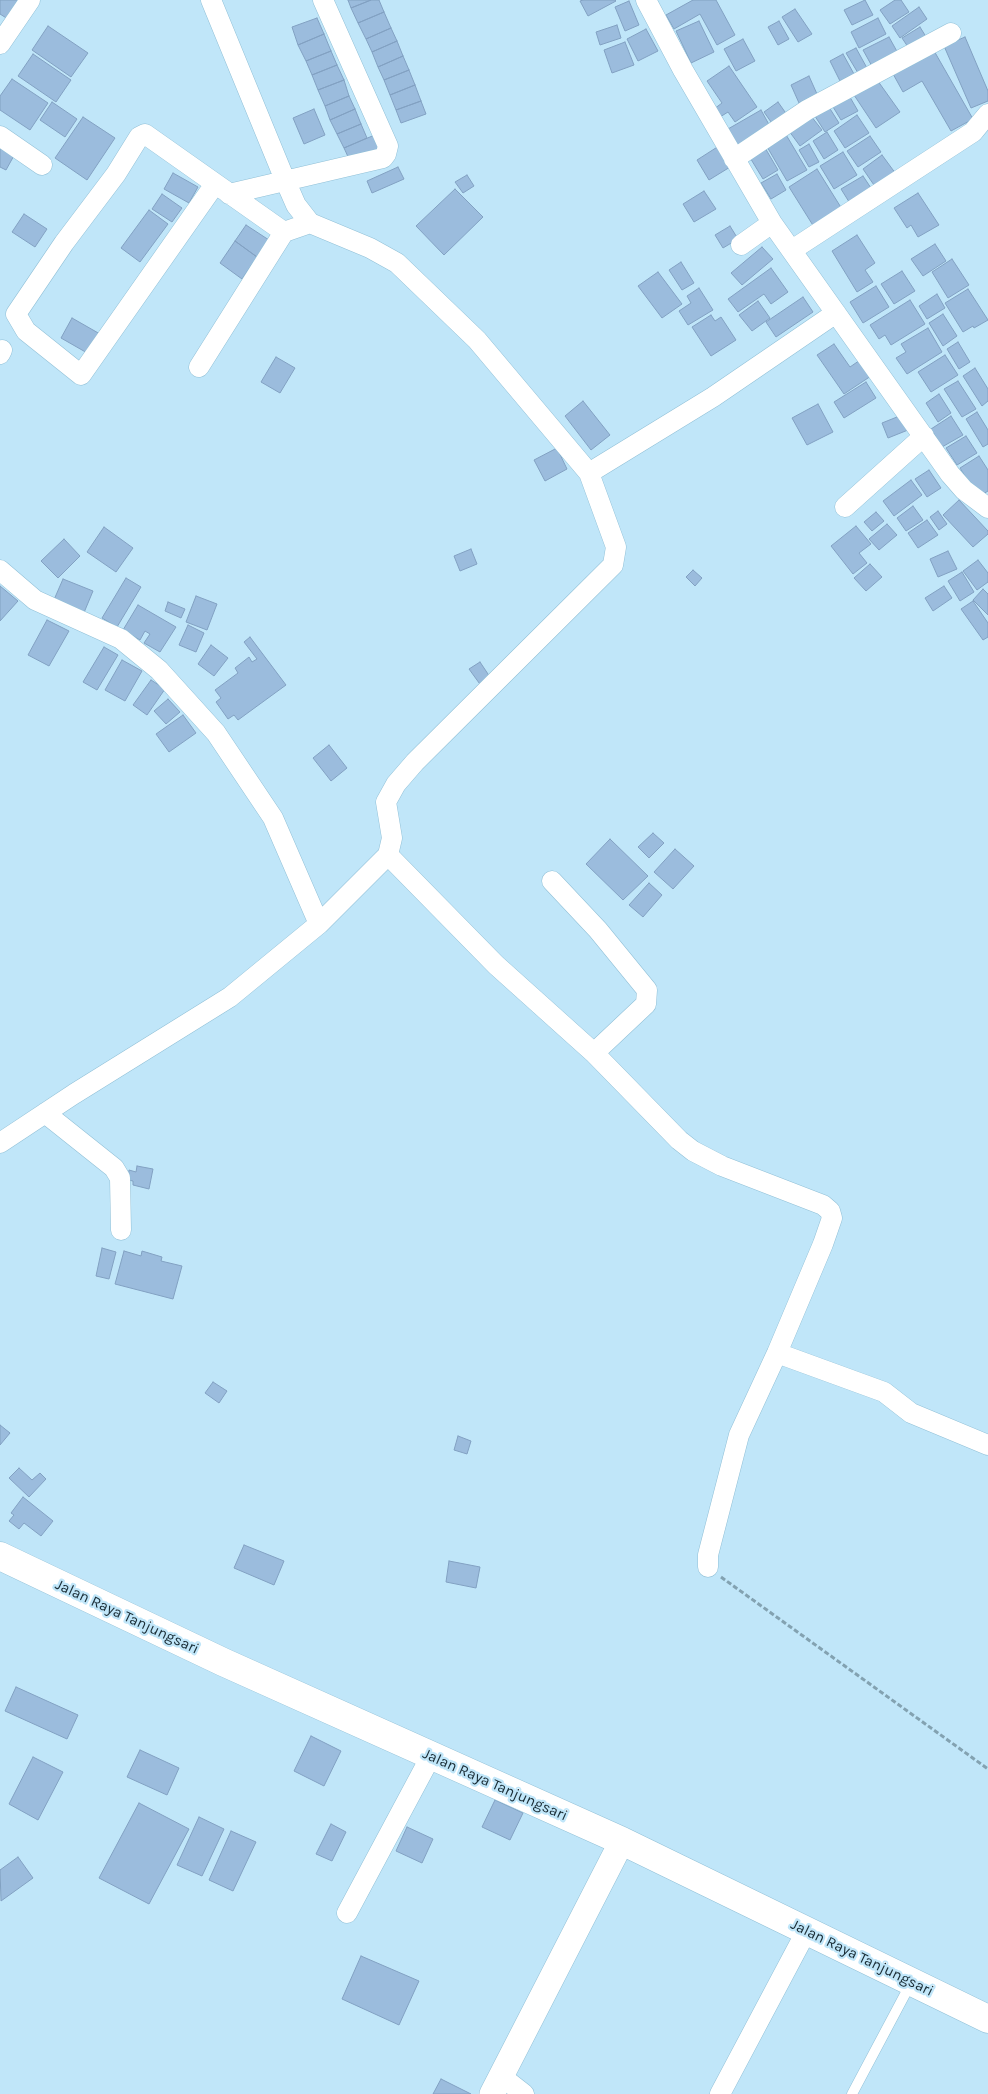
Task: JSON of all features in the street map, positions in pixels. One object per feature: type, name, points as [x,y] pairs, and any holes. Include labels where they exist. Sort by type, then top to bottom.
[{"type":"highway","name":"Jalan Raya Tanjungsari","points":[[0,1556],[223,1662],[622,1841],[988,2019]]},
{"type":"street","points":[[0,44],[30,0]]},
{"type":"street","points":[[0,1143],[230,997],[319,924],[388,855],[392,838],[386,802],[396,784],[415,762],[613,565],[616,547],[589,473],[477,340],[397,262],[370,248],[310,223],[296,205],[211,0]]},
{"type":"street","points":[[284,232],[222,189],[152,138],[145,134],[139,137],[116,174],[64,243],[16,314],[26,331],[81,375],[222,189],[285,180],[383,158],[388,150],[388,146],[322,0]]},
{"type":"street","points":[[646,0],[683,70],[772,223],[964,490],[988,508]]},
{"type":"street","points":[[734,160],[806,110],[951,33]]},
{"type":"street","points":[[792,250],[974,132],[988,114]]},
{"type":"street","points":[[0,136],[42,165]]},
{"type":"street","points":[[199,367],[284,232],[310,223]]},
{"type":"street","points":[[741,245],[772,223]]},
{"type":"street","points":[[589,473],[713,397],[836,313]]},
{"type":"street","points":[[845,507],[924,436]]},
{"type":"street","points":[[0,570],[35,600],[121,639],[160,670],[216,733],[273,818],[319,924]]},
{"type":"street","points":[[388,855],[496,965],[594,1053],[679,1140],[693,1151],[722,1166],[823,1205],[830,1211],[832,1218],[829,1228],[777,1353],[739,1435],[708,1555],[708,1567]]},
{"type":"street","points":[[552,882],[598,930],[648,990],[646,1004],[594,1053]]},
{"type":"street","points":[[45,1114],[114,1168],[120,1178],[121,1230]]},
{"type":"street","points":[[777,1353],[884,1392],[911,1413],[988,1446]]},
{"type":"street","points":[[347,1913],[431,1756]]},
{"type":"street","points":[[524,2094],[496,2085],[622,1841]]},
{"type":"street","points":[[720,2094],[807,1930]]},
{"type":"lane","points":[[852,2094],[912,1982]]},
{"type":"path","points":[[708,1567],[988,1770]]},
{"type":"building","points":[[0,0],[25,0],[11,21],[0,14]]},
{"type":"building","points":[[348,0],[371,0],[351,8]]},
{"type":"building","points":[[371,0],[379,0],[384,12],[358,23],[351,8]]},
{"type":"building","points":[[693,0],[716,0],[735,35],[717,45],[700,14],[674,29],[666,15]]},
{"type":"building","points":[[865,0],[873,15],[852,25],[844,10]]},
{"type":"building","points":[[895,0],[901,0],[909,12],[890,24],[880,10]]},
{"type":"building","points":[[580,1],[616,1],[588,16]]},
{"type":"building","points":[[629,1],[639,25],[625,31],[615,7]]},
{"type":"building","points":[[919,7],[927,19],[900,38],[892,26]]},
{"type":"building","points":[[795,9],[812,34],[798,42],[782,17]]},
{"type":"building","points":[[384,12],[391,28],[366,39],[358,23]]},
{"type":"building","points":[[317,18],[324,34],[298,45],[292,27]]},
{"type":"building","points":[[878,18],[886,34],[859,48],[851,32]]},
{"type":"building","points":[[699,21],[714,52],[691,63],[676,31]]},
{"type":"building","points":[[779,21],[789,39],[778,45],[768,27]]},
{"type":"building","points":[[617,25],[621,38],[600,45],[596,32]]},
{"type":"building","points":[[48,26],[88,53],[71,77],[32,50]]},
{"type":"building","points":[[920,27],[928,40],[910,50],[902,38]]},
{"type":"building","points":[[391,28],[397,41],[372,52],[366,39]]},
{"type":"building","points":[[646,29],[658,51],[638,61],[627,39]]},
{"type":"building","points":[[324,34],[331,51],[306,61],[298,45]]},
{"type":"building","points":[[889,37],[899,55],[873,68],[863,50]]},
{"type":"building","points":[[965,37],[988,91],[988,101],[971,108],[944,46]]},
{"type":"building","points":[[743,39],[755,61],[736,71],[724,49]]},
{"type":"building","points":[[397,41],[403,56],[378,67],[372,52]]},
{"type":"building","points":[[625,42],[634,65],[612,73],[604,50]]},
{"type":"building","points":[[856,48],[867,68],[858,73],[846,53]]},
{"type":"building","points":[[933,49],[973,119],[951,131],[922,81],[903,92],[892,72]]},
{"type":"building","points":[[331,51],[337,65],[312,75],[306,61]]},
{"type":"building","points":[[33,54],[71,80],[56,102],[18,76]]},
{"type":"building","points":[[843,54],[854,74],[840,81],[830,61]]},
{"type":"building","points":[[403,56],[409,70],[384,80],[378,67]]},
{"type":"building","points":[[337,65],[344,80],[318,90],[312,75]]},
{"type":"building","points":[[729,66],[757,107],[735,122],[728,112],[720,117],[714,109],[722,103],[707,81]]},
{"type":"building","points":[[409,70],[415,85],[390,95],[384,80]]},
{"type":"building","points":[[809,76],[817,94],[799,103],[791,85]]},
{"type":"building","points":[[875,77],[900,112],[876,128],[852,92]]},
{"type":"building","points":[[12,79],[48,103],[30,130],[0,110],[0,96]]},
{"type":"building","points":[[344,80],[349,96],[325,106],[318,90]]},
{"type":"building","points":[[415,85],[421,101],[396,110],[390,95]]},
{"type":"building","points":[[847,92],[858,111],[841,120],[830,102]]},
{"type":"building","points":[[349,96],[355,109],[330,120],[325,106]]},
{"type":"building","points":[[421,101],[426,114],[401,123],[396,110]]},
{"type":"building","points":[[52,102],[77,119],[65,137],[40,120]]},
{"type":"building","points":[[778,102],[790,119],[776,129],[764,112]]},
{"type":"building","points":[[827,104],[839,123],[825,132],[813,113]]},
{"type":"building","points":[[314,109],[325,135],[304,144],[293,118]]},
{"type":"building","points":[[355,109],[361,124],[337,134],[330,120]]},
{"type":"building","points":[[761,110],[772,130],[733,153],[721,133]]},
{"type":"building","points":[[857,115],[869,133],[845,148],[834,131]]},
{"type":"building","points":[[811,116],[822,130],[800,146],[789,131]]},
{"type":"building","points":[[83,117],[115,138],[87,180],[55,158]]},
{"type":"building","points":[[361,124],[367,138],[344,148],[337,134]]},
{"type":"building","points":[[827,132],[838,150],[824,159],[813,141]]},
{"type":"building","points":[[785,133],[807,170],[787,181],[766,145]]},
{"type":"building","points":[[377,134],[382,148],[350,161],[344,148]]},
{"type":"building","points":[[870,136],[881,152],[858,167],[847,151]]},
{"type":"building","points":[[0,143],[16,152],[6,170],[0,167]]},
{"type":"building","points":[[722,144],[735,164],[709,180],[697,160]]},
{"type":"building","points":[[809,144],[819,162],[809,167],[799,150]]},
{"type":"building","points":[[764,146],[778,170],[763,179],[749,156]]},
{"type":"building","points":[[843,152],[857,175],[834,189],[820,166]]},
{"type":"building","points":[[882,155],[896,174],[876,188],[863,169]]},
{"type":"building","points":[[398,167],[404,179],[372,193],[367,181]]},
{"type":"building","points":[[817,169],[842,209],[814,227],[789,187]]},
{"type":"building","points":[[173,173],[198,187],[189,203],[164,189]]},
{"type":"building","points":[[777,174],[786,190],[771,199],[761,183]]},
{"type":"building","points":[[467,175],[474,186],[463,193],[455,182]]},
{"type":"building","points":[[863,176],[873,191],[851,205],[841,189]]},
{"type":"building","points":[[455,189],[483,217],[444,255],[416,226]]},
{"type":"building","points":[[704,191],[716,209],[694,222],[683,204]]},
{"type":"building","points":[[918,193],[939,225],[918,237],[911,225],[907,228],[894,208]]},
{"type":"building","points":[[162,194],[182,208],[172,222],[152,209]]},
{"type":"building","points":[[149,210],[168,224],[140,262],[121,248]]},
{"type":"building","points":[[24,214],[47,229],[35,247],[12,232]]},
{"type":"building","points":[[246,225],[269,240],[257,257],[235,241]]},
{"type":"building","points":[[730,226],[738,239],[723,248],[715,235]]},
{"type":"building","points":[[857,235],[875,263],[865,270],[873,282],[857,292],[832,251]]},
{"type":"building","points":[[235,241],[257,257],[242,279],[220,263]]},
{"type":"building","points":[[935,244],[946,261],[923,276],[911,259]]},
{"type":"building","points":[[762,247],[773,259],[742,285],[731,273]]},
{"type":"building","points":[[952,259],[969,285],[948,298],[932,272]]},
{"type":"building","points":[[681,262],[694,283],[682,290],[669,270]]},
{"type":"building","points":[[771,268],[788,292],[771,304],[764,294],[738,312],[728,299]]},
{"type":"building","points":[[902,271],[915,291],[894,304],[881,284]]},
{"type":"building","points":[[658,272],[682,304],[662,318],[638,286]]},
{"type":"building","points":[[876,286],[889,307],[863,323],[850,302]]},
{"type":"building","points":[[699,288],[713,310],[688,325],[679,311],[691,303],[687,296]]},
{"type":"building","points":[[968,289],[988,320],[963,332],[945,303]]},
{"type":"building","points":[[937,294],[945,308],[927,319],[919,306]]},
{"type":"building","points":[[803,297],[813,312],[776,337],[766,322]]},
{"type":"building","points":[[910,300],[925,324],[891,345],[885,335],[879,339],[870,325]]},
{"type":"building","points":[[758,301],[770,318],[752,331],[739,315]]},
{"type":"building","points":[[943,314],[957,336],[943,346],[929,323]]},
{"type":"building","points":[[711,315],[715,321],[721,317],[736,340],[711,356],[692,327]]},
{"type":"building","points":[[72,318],[100,334],[89,354],[61,338]]},
{"type":"building","points":[[928,328],[942,352],[907,374],[896,358],[906,352],[901,344]]},
{"type":"building","points":[[958,342],[970,362],[959,369],[947,349]]},
{"type":"building","points":[[834,344],[850,367],[863,358],[874,374],[844,394],[817,355]]},
{"type":"building","points":[[945,355],[958,375],[931,392],[918,372]]},
{"type":"building","points":[[276,357],[295,368],[280,393],[261,382]]},
{"type":"building","points":[[975,368],[988,389],[988,401],[982,406],[963,376]]},
{"type":"building","points":[[958,381],[976,409],[962,417],[944,389]]},
{"type":"building","points":[[866,382],[876,398],[844,418],[834,402]]},
{"type":"building","points":[[939,394],[951,413],[938,422],[926,403]]},
{"type":"building","points":[[583,401],[610,435],[591,450],[565,416]]},
{"type":"building","points":[[818,404],[833,432],[807,445],[792,418]]},
{"type":"building","points":[[977,412],[988,430],[988,444],[983,447],[966,419]]},
{"type":"building","points":[[902,415],[908,430],[888,438],[882,423]]},
{"type":"building","points":[[951,416],[963,435],[942,447],[931,429]]},
{"type":"building","points":[[966,436],[977,453],[957,465],[946,448]]},
{"type":"building","points":[[557,448],[567,469],[545,481],[534,460]]},
{"type":"building","points":[[979,456],[988,470],[988,491],[978,497],[960,468]]},
{"type":"building","points":[[929,470],[941,488],[927,497],[915,479]]},
{"type":"building","points":[[911,480],[922,495],[894,516],[883,501]]},
{"type":"building","points":[[959,500],[988,531],[988,534],[973,547],[943,515]]},
{"type":"building","points":[[913,506],[923,520],[906,531],[897,518]]},
{"type":"building","points":[[938,511],[947,524],[939,530],[930,517]]},
{"type":"building","points":[[876,512],[884,521],[872,531],[864,522]]},
{"type":"building","points":[[927,520],[938,535],[918,548],[908,533]]},
{"type":"building","points":[[887,524],[897,535],[879,550],[869,539]]},
{"type":"building","points":[[856,526],[871,544],[859,553],[867,563],[853,574],[831,546]]},
{"type":"building","points":[[104,527],[133,548],[116,572],[87,552]]},
{"type":"building","points":[[64,539],[80,556],[58,578],[41,561]]},
{"type":"building","points":[[471,549],[477,564],[460,571],[454,556]]},
{"type":"building","points":[[948,551],[957,569],[938,577],[930,559]]},
{"type":"building","points":[[978,560],[988,573],[988,582],[977,590],[963,571]]},
{"type":"building","points":[[870,564],[882,577],[866,591],[854,578]]},
{"type":"building","points":[[693,570],[702,578],[695,586],[686,577]]},
{"type":"building","points":[[962,572],[974,592],[960,601],[948,581]]},
{"type":"building","points":[[126,578],[141,587],[117,627],[102,618]]},
{"type":"building","points":[[63,579],[93,591],[83,615],[53,602]]},
{"type":"building","points":[[0,586],[18,601],[0,621]]},
{"type":"building","points":[[944,586],[952,598],[933,611],[925,598]]},
{"type":"building","points":[[983,589],[988,594],[988,615],[973,600]]},
{"type":"building","points":[[196,596],[217,604],[207,630],[186,622]]},
{"type":"building","points":[[973,601],[988,623],[988,637],[983,640],[961,609]]},
{"type":"building","points":[[168,602],[185,609],[181,618],[165,611]]},
{"type":"building","points":[[138,605],[176,627],[160,652],[144,643],[150,634],[145,631],[140,640],[123,630]]},
{"type":"building","points":[[47,620],[69,631],[49,666],[28,655]]},
{"type":"building","points":[[188,625],[204,633],[196,652],[179,645]]},
{"type":"building","points":[[250,637],[286,685],[238,720],[234,715],[228,719],[216,702],[221,698],[215,690],[238,673],[235,668],[249,657],[252,662],[257,659],[244,642]]},
{"type":"building","points":[[211,645],[228,658],[214,676],[198,664]]},
{"type":"building","points":[[104,647],[118,655],[97,690],[83,682]]},
{"type":"building","points":[[122,660],[142,671],[125,701],[105,690]]},
{"type":"building","points":[[480,662],[492,680],[482,687],[469,669]]},
{"type":"building","points":[[151,680],[165,689],[147,715],[133,705]]},
{"type":"building","points":[[168,699],[180,712],[166,724],[154,711]]},
{"type":"building","points":[[183,715],[196,733],[169,752],[156,734]]},
{"type":"building","points":[[329,745],[347,768],[331,781],[313,758]]},
{"type":"building","points":[[653,833],[664,843],[649,858],[638,847]]},
{"type":"building","points":[[610,839],[648,876],[623,900],[586,864]]},
{"type":"building","points":[[675,849],[694,866],[673,889],[654,872]]},
{"type":"building","points":[[649,883],[662,895],[643,917],[629,905]]},
{"type":"building","points":[[137,1166],[153,1169],[149,1189],[133,1185],[133,1181],[128,1180],[129,1170],[136,1172]]},
{"type":"building","points":[[102,1248],[116,1252],[109,1279],[96,1276]]},
{"type":"building","points":[[124,1251],[141,1256],[142,1251],[162,1257],[161,1261],[182,1266],[173,1299],[115,1284]]},
{"type":"building","points":[[213,1382],[227,1391],[219,1403],[205,1393]]},
{"type":"building","points":[[0,1425],[10,1433],[0,1445]]},
{"type":"building","points":[[458,1436],[471,1441],[467,1454],[454,1450]]},
{"type":"building","points":[[19,1468],[32,1480],[40,1473],[46,1479],[29,1497],[9,1478]]},
{"type":"building","points":[[23,1497],[53,1521],[41,1536],[24,1523],[19,1529],[9,1521],[14,1515],[11,1513]]},
{"type":"building","points":[[244,1545],[284,1561],[274,1585],[234,1568]]},
{"type":"building","points":[[449,1561],[480,1567],[476,1588],[446,1582]]},
{"type":"building","points":[[16,1687],[78,1715],[67,1739],[5,1711]]},
{"type":"building","points":[[311,1736],[341,1751],[324,1786],[294,1771]]},
{"type":"building","points":[[140,1750],[179,1768],[167,1795],[127,1777]]},
{"type":"building","points":[[33,1757],[63,1772],[38,1820],[9,1804]]},
{"type":"building","points":[[495,1800],[523,1813],[510,1840],[482,1827]]},
{"type":"building","points":[[139,1803],[189,1829],[149,1904],[99,1878]]},
{"type":"building","points":[[199,1817],[224,1829],[202,1876],[177,1865]]},
{"type":"building","points":[[331,1824],[346,1832],[332,1861],[316,1854]]},
{"type":"building","points":[[407,1827],[433,1839],[422,1863],[396,1851]]},
{"type":"building","points":[[231,1831],[256,1842],[233,1891],[209,1880]]},
{"type":"building","points":[[18,1857],[33,1878],[1,1901],[0,1870]]},
{"type":"building","points":[[361,1956],[419,1981],[399,2025],[342,1999]]},
{"type":"building","points":[[441,2079],[471,2094],[433,2094]]}]
